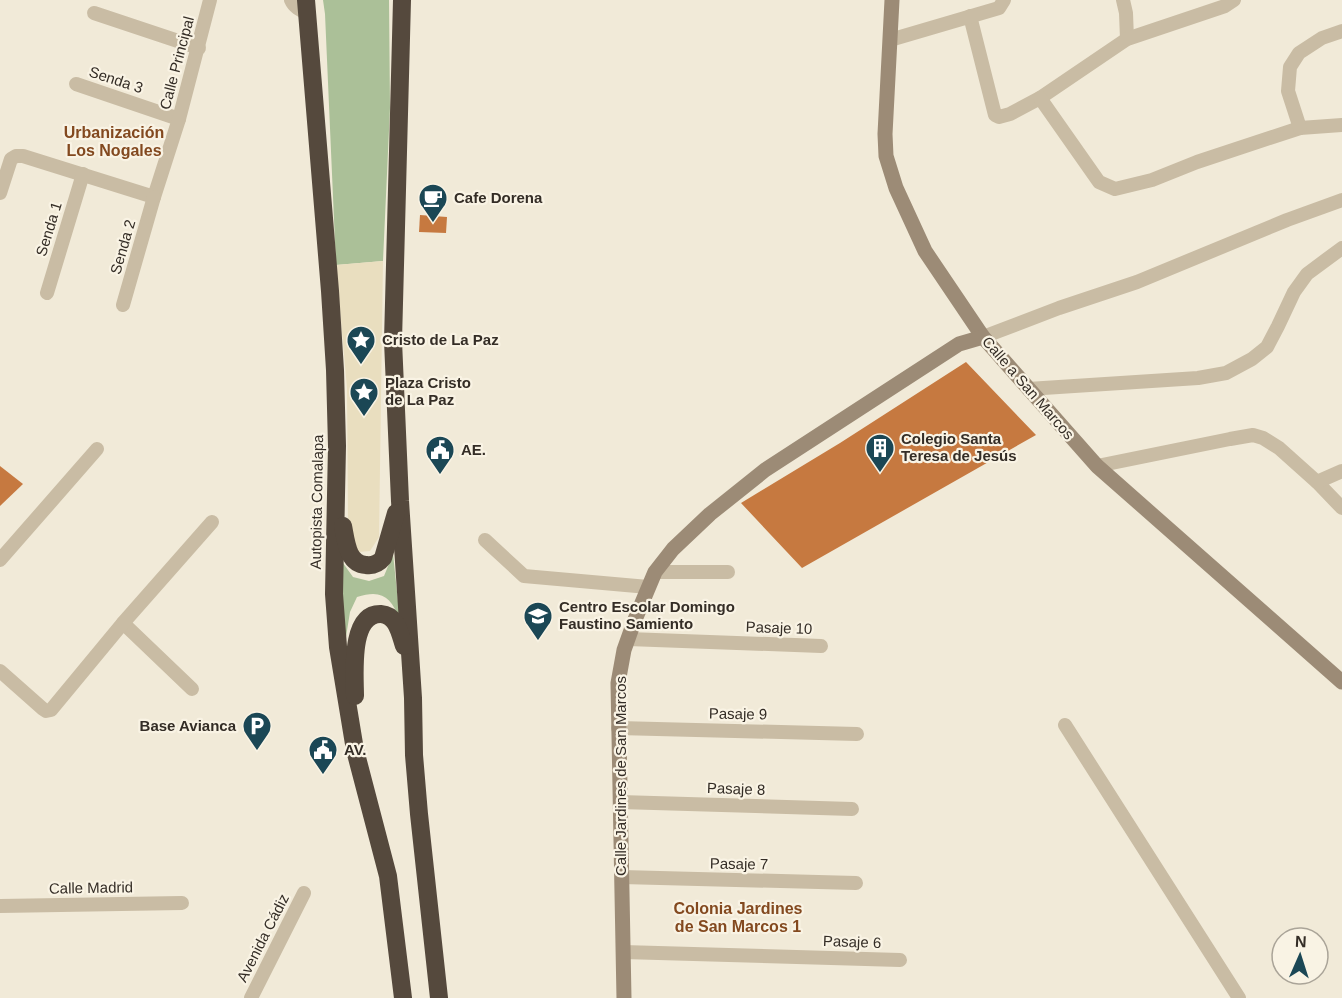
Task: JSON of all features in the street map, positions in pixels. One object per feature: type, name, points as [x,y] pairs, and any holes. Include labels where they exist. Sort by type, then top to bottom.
[{"type":"highway","points":[[402,0],[393,341],[414,755],[439,998]]},
{"type":"highway","name":"Autopista Comalapa","points":[[306,7],[335,370],[334,594],[338,647],[355,750],[388,876],[403,998]]},
{"type":"highway","points":[[336,489],[347,547],[351,557],[361,565],[372,565],[383,558],[400,501]]},
{"type":"highway","points":[[355,750],[355,650],[357,639],[367,618],[382,614],[388,616],[397,625],[409,668],[412,698]]},
{"type":"main road","name":"Calle a San Marcos","points":[[892,0],[885,134],[886,156],[896,188],[925,251],[983,337],[1097,466],[1342,682]]},
{"type":"main road","name":"Calle Jardines de San Marcos","points":[[624,998],[618,683],[624,650],[655,572],[673,549],[710,514],[765,470],[959,344],[983,337]]},
{"type":"street","name":"Calle Principal","points":[[154,197],[199,48],[210,0]]},
{"type":"street","points":[[291,0],[300,10],[306,7]]},
{"type":"street","points":[[890,40],[999,8],[1004,0]]},
{"type":"street","points":[[1123,0],[1126,13],[1126,39]]},
{"type":"street","points":[[970,16],[995,115],[999,117],[1010,114],[1040,98],[1126,39],[1225,6],[1234,0]]},
{"type":"street","points":[[94,13],[199,48]]},
{"type":"street","points":[[1300,128],[1288,91],[1290,67],[1299,53],[1322,38],[1342,31]]},
{"type":"street","name":"Senda 3","points":[[76,84],[179,118]]},
{"type":"street","points":[[1040,98],[1099,182],[1115,189],[1152,180],[1197,162],[1300,128],[1342,125]]},
{"type":"street","points":[[0,193],[11,159],[22,156],[154,197]]},
{"type":"street","name":"Senda 1","points":[[47,293],[83,174]]},
{"type":"street","name":"Senda 2","points":[[123,305],[154,197]]},
{"type":"street","points":[[983,337],[1137,282],[1287,220],[1342,200]]},
{"type":"street","points":[[1029,390],[1198,378],[1226,373],[1252,359],[1267,347],[1293,292],[1307,274],[1342,248]]},
{"type":"street","points":[[1097,466],[1253,435],[1279,448],[1342,508]]},
{"type":"street","points":[[0,560],[97,449]]},
{"type":"street","points":[[1317,482],[1342,471]]},
{"type":"street","points":[[0,672],[43,709],[48,711],[54,707],[123,623],[212,522]]},
{"type":"street","points":[[485,540],[524,576],[648,587]]},
{"type":"street","points":[[655,572],[728,572]]},
{"type":"street","points":[[123,623],[192,689]]},
{"type":"street","name":"Pasaje 10","points":[[628,639],[821,646]]},
{"type":"street","points":[[1065,725],[1239,998]]},
{"type":"street","name":"Pasaje 9","points":[[618,728],[857,734]]},
{"type":"street","name":"Pasaje 8","points":[[620,802],[852,809]]},
{"type":"street","name":"Pasaje 7","points":[[622,877],[856,883]]},
{"type":"street","name":"Avenida Cádiz","points":[[251,998],[304,893]]},
{"type":"street","name":"Calle Madrid","points":[[0,906],[182,903]]},
{"type":"street","name":"Pasaje 6","points":[[623,952],[900,960]]},
{"type":"green space","points":[[323,0],[389,0],[390,108],[383,261],[336,265]]},
{"type":"green space","points":[[393,554],[400,620],[385,597],[373,594],[357,597],[350,612],[345,643],[338,556],[353,577],[369,581],[384,576]]},
{"type":"shaded area","name":"Plaza Cristo de La Paz","points":[[383,261],[379,537],[370,551],[359,552],[352,547],[348,519],[347,388],[336,265]]},
{"type":"building","name":"Cafe Dorena","points":[[420,215],[447,217],[446,233],[419,232]]},
{"type":"building","name":"Colegio Santa Teresa de Jesús","points":[[966,362],[1036,435],[802,568],[741,503],[840,443]]},
{"type":"building","points":[[0,466],[23,484],[0,506]]},
{"type":"place","name":"Cafe Dorena","points":[[433,224]]},
{"type":"place","name":"Cristo de La Paz","points":[[361,366]]},
{"type":"place","name":"Plaza Cristo de La Paz","points":[[364,418]]},
{"type":"place","name":"Colegio Santa Teresa de Jesús","points":[[880,474]]},
{"type":"place","name":"AE.","points":[[440,476]]},
{"type":"place","name":"Centro Escolar Domingo Faustino Samiento","points":[[538,642]]},
{"type":"place","name":"Base Avianca","points":[[257,752]]},
{"type":"place","name":"AV.","points":[[323,776]]},
{"type":"district","name":"Urbanización Los Nogales","points":[[114,141]]},
{"type":"district","name":"Colonia Jardines de San Marcos 1","points":[[738,917]]}]
